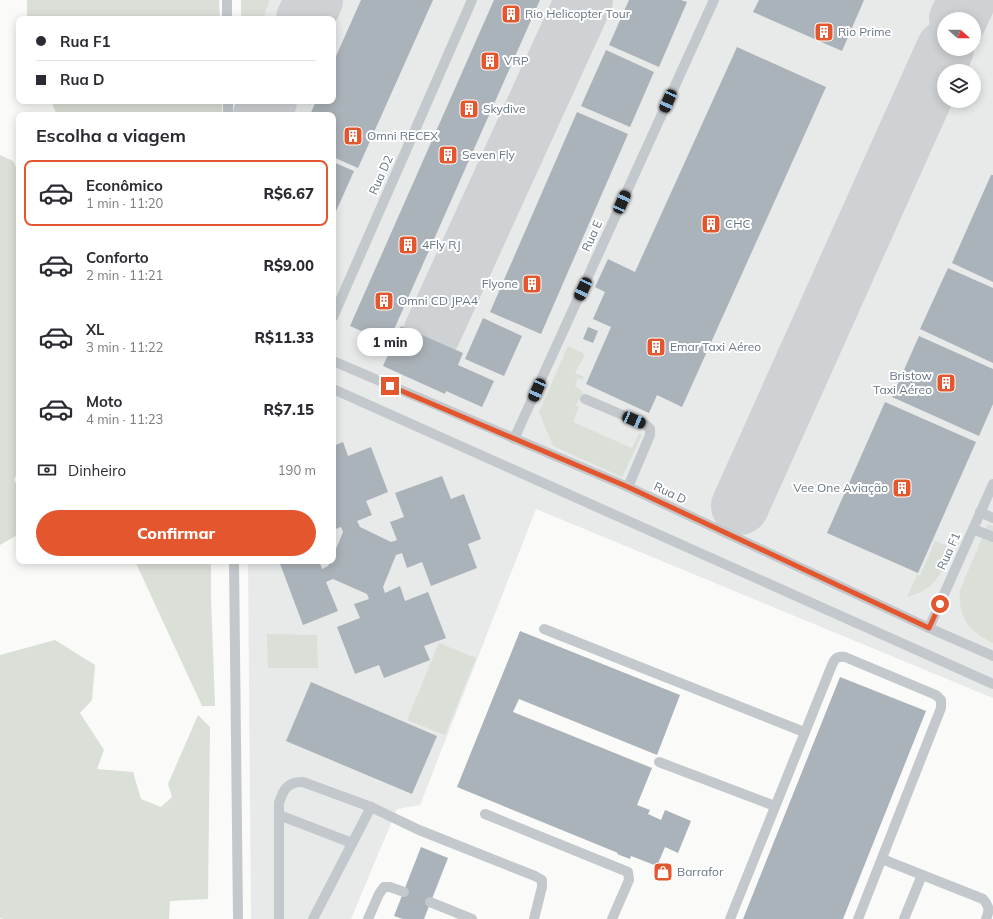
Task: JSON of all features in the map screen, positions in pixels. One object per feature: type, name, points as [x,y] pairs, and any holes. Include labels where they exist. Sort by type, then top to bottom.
[{"type":"lane","points":[[227,0],[227,16]]},
{"type":"lane","name":"Rua D2","points":[[336,310],[472,0]]},
{"type":"lane","name":"Rua E","points":[[514,439],[714,0]]},
{"type":"lane","name":"Rua D","points":[[336,362],[628,487],[929,628],[993,656]]},
{"type":"lane","points":[[336,390],[993,684]]},
{"type":"lane","points":[[585,399],[646,425],[650,429],[650,435],[628,487]]},
{"type":"lane","name":"Rua F1","points":[[929,628],[993,484]]},
{"type":"lane","points":[[980,512],[993,518]]},
{"type":"lane","points":[[973,529],[993,536]]},
{"type":"lane","points":[[234,564],[238,919]]},
{"type":"lane","points":[[544,629],[804,732]]},
{"type":"lane","points":[[730,919],[804,732],[835,659],[839,656],[845,657],[936,695],[941,700],[941,708],[858,919]]},
{"type":"lane","points":[[659,762],[774,806]]},
{"type":"lane","points":[[279,919],[279,803],[282,792],[290,784],[303,782],[371,807],[419,830],[542,880],[542,887],[534,919]]},
{"type":"lane","points":[[313,919],[371,807]]},
{"type":"lane","points":[[485,814],[628,872],[629,880],[612,919]]},
{"type":"lane","points":[[279,815],[352,843]]},
{"type":"lane","points":[[882,858],[983,899],[988,906],[989,912],[986,919]]},
{"type":"lane","points":[[904,919],[922,875]]},
{"type":"lane","points":[[368,919],[379,894],[384,887],[390,887],[404,892]]},
{"type":"lane","points":[[430,902],[470,918]]},
{"type":"shaded area","points":[[27,0],[219,0],[220,16],[27,16]]},
{"type":"shaded area","points":[[241,0],[993,0],[993,698],[536,509],[420,805],[397,809],[351,919],[251,919],[248,564],[336,564],[336,112],[237,112],[237,104],[336,104],[336,16],[241,16]]},
{"type":"shaded area","points":[[241,0],[270,0],[264,16],[241,16]]},
{"type":"shaded area","points":[[53,104],[222,104],[222,112],[56,112]]},
{"type":"shaded area","points":[[237,104],[252,104],[250,112],[237,112]]},
{"type":"shaded area","points":[[0,155],[13,161],[16,167],[16,475],[14,480],[16,483],[16,536],[0,545]]},
{"type":"shaded area","points":[[568,346],[585,354],[575,373],[584,377],[582,380],[578,378],[575,386],[583,392],[576,405],[579,407],[573,422],[632,448],[639,433],[642,435],[622,477],[553,446],[539,412]]},
{"type":"shaded area","points":[[988,524],[993,526],[993,643],[971,629],[963,616],[960,600],[960,590]]},
{"type":"shaded area","points":[[935,541],[953,548],[945,566],[931,585],[925,590],[907,597],[917,575],[920,576]]},
{"type":"shaded area","points":[[136,564],[211,564],[215,706],[202,706]]},
{"type":"shaded area","points":[[267,634],[317,635],[318,668],[268,668]]},
{"type":"shaded area","points":[[55,640],[95,665],[92,700],[80,713],[104,750],[97,769],[133,772],[141,799],[161,807],[172,797],[168,784],[198,715],[210,727],[208,899],[170,901],[169,919],[0,918],[0,655]]},
{"type":"shaded area","points":[[439,643],[476,658],[445,735],[407,720]]},
{"type":"building","points":[[361,0],[433,0],[358,168],[336,158],[336,112],[311,112],[315,104],[336,104],[336,56]]},
{"type":"building","points":[[494,0],[540,0],[388,343],[350,326]]},
{"type":"building","points":[[629,0],[681,0],[687,2],[659,67],[609,45]]},
{"type":"building","name":"Rio Prime","points":[[759,0],[864,0],[842,51],[753,12]]},
{"type":"building","points":[[737,47],[826,87],[682,407],[657,395],[649,413],[586,384],[611,327],[593,319],[605,292],[595,287],[608,259],[635,272]]},
{"type":"building","points":[[606,50],[654,72],[630,127],[581,106]]},
{"type":"building","points":[[577,112],[628,134],[541,334],[490,312]]},
{"type":"building","points":[[336,163],[354,171],[336,211]]},
{"type":"building","points":[[991,175],[993,175],[993,282],[952,263]]},
{"type":"building","points":[[948,268],[993,288],[993,363],[920,329]]},
{"type":"building","points":[[483,318],[522,336],[504,376],[465,359]]},
{"type":"building","points":[[401,326],[463,353],[458,365],[494,381],[482,407],[446,391],[445,394],[383,366]]},
{"type":"building","points":[[588,327],[598,331],[593,343],[583,339]]},
{"type":"building","name":"Bristow Taxi Aéreo","points":[[919,336],[993,369],[993,404],[979,436],[892,397]]},
{"type":"building","name":"Vee One Aviação","points":[[885,402],[976,442],[918,573],[827,533]]},
{"type":"building","points":[[343,442],[348,456],[371,447],[388,492],[366,501],[372,515],[357,521],[360,527],[391,542],[397,540],[390,522],[404,517],[395,493],[442,476],[451,499],[464,494],[481,539],[468,544],[477,568],[431,586],[422,562],[407,568],[402,553],[396,555],[383,587],[385,593],[400,586],[405,601],[428,592],[446,638],[424,646],[430,660],[384,678],[379,665],[355,674],[337,627],[360,618],[354,604],[369,599],[367,594],[333,579],[326,582],[338,611],[303,625],[280,564],[320,564],[322,569],[329,564],[336,564],[336,549],[343,532],[341,527],[336,529],[336,445]]},
{"type":"building","points":[[520,631],[680,695],[657,755],[519,699],[513,712],[652,768],[637,805],[650,810],[648,814],[661,820],[665,810],[691,821],[678,853],[665,847],[657,866],[631,856],[630,859],[457,787]]},
{"type":"building","points":[[840,677],[926,711],[843,919],[743,919]]},
{"type":"building","points":[[311,682],[437,736],[412,794],[286,741]]},
{"type":"building","points":[[421,847],[448,858],[424,919],[403,919],[394,916]]},
{"type":"taxiway","points":[[306,16],[314,0]]},
{"type":"taxiway","points":[[432,333],[584,0]]},
{"type":"taxiway","points":[[961,12],[967,0]]},
{"type":"taxiway","points":[[740,506],[942,56]]},
{"type":"taxiway","points":[[263,112],[267,104]]},
{"type":"place","name":"Rio Helicopter Tour","points":[[511,14]]},
{"type":"place","name":"Rio Prime","points":[[824,32]]},
{"type":"place","name":"VRP","points":[[490,61]]},
{"type":"place","name":"Skydive","points":[[469,109]]},
{"type":"place","name":"Omni RECEX","points":[[353,136]]},
{"type":"place","name":"Seven Fly","points":[[448,155]]},
{"type":"place","name":"CHC","points":[[711,224]]},
{"type":"place","name":"4Fly RJ","points":[[408,245]]},
{"type":"place","name":"Flyone","points":[[532,284]]},
{"type":"place","name":"Omni CD JPA4","points":[[384,301]]},
{"type":"place","name":"Emar Taxi Aéreo","points":[[656,347]]},
{"type":"place","name":"Bristow Taxi Aéreo","points":[[946,383]]},
{"type":"place","name":"Vee One Aviação","points":[[902,488]]},
{"type":"place","name":"Barrafor","points":[[663,872]]},
{"type":"route","points":[[390,386],[500,434],[628,487],[929,628],[940,604]]}]
